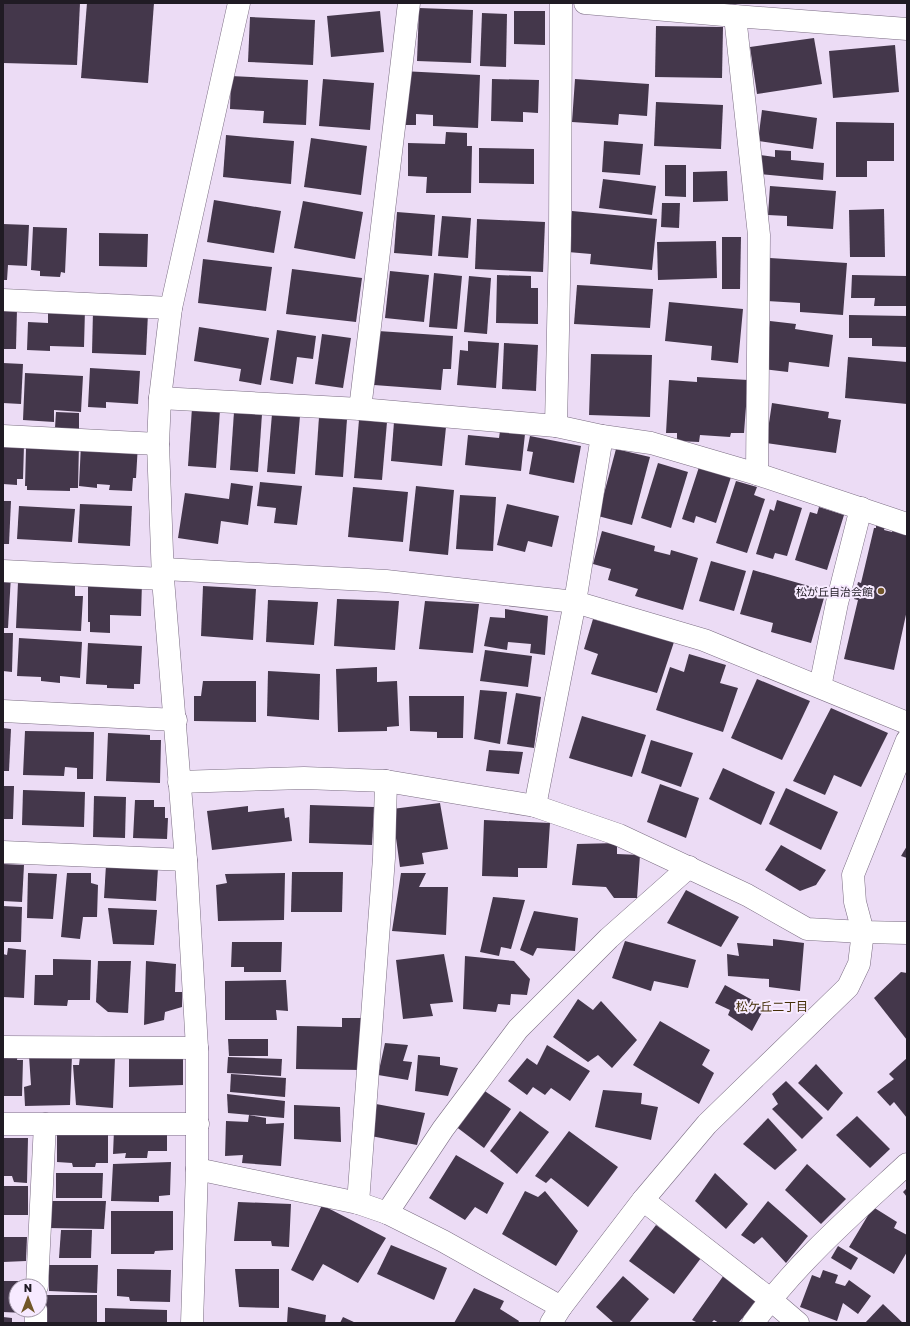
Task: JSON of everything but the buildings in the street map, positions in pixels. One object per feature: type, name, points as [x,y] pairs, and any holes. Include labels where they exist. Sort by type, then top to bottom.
[{"type":"street","points":[[192,1323],[198,1124],[197,1048],[186,860],[164,574],[158,444],[160,398],[171,308],[239,3]]},
{"type":"street","points":[[360,409],[409,3]]},
{"type":"street","points":[[556,426],[560,234],[561,3]]},
{"type":"street","points":[[585,3],[907,29]]},
{"type":"street","points":[[735,16],[759,234],[757,474]]},
{"type":"street","points":[[3,300],[171,308]]},
{"type":"street","points":[[160,398],[360,409],[556,426],[602,436],[651,443],[757,474],[907,524]]},
{"type":"street","points":[[3,436],[158,444]]},
{"type":"street","points":[[535,806],[574,602],[602,436]]},
{"type":"street","points":[[820,687],[837,603],[861,508]]},
{"type":"street","points":[[3,571],[164,574],[386,581],[574,602],[704,640],[907,723]]},
{"type":"street","points":[[3,711],[176,720]]},
{"type":"street","points":[[197,1169],[358,1203],[387,1214],[443,1241],[556,1315],[643,1200],[707,1124],[848,987],[859,964],[863,932],[855,902],[853,875],[907,740]]},
{"type":"street","points":[[179,782],[304,778],[386,781],[535,806],[619,835],[747,895],[807,928],[907,933]]},
{"type":"street","points":[[358,1203],[384,858],[386,781]]},
{"type":"street","points":[[3,852],[186,860]]},
{"type":"street","points":[[387,1214],[443,1129],[518,1029],[609,938],[689,867]]},
{"type":"street","points":[[3,1047],[197,1048]]},
{"type":"street","points":[[3,1124],[198,1124]]},
{"type":"street","points":[[37,1278],[45,1124]]},
{"type":"street","points":[[753,1323],[770,1299],[837,1229],[907,1164]]},
{"type":"street","points":[[643,1200],[770,1299],[798,1323]]},
{"type":"place","name":"松が丘自治会館","points":[[881,591]]},
{"type":"district","name":"松ケ丘二丁目","points":[[772,1006]]}]
